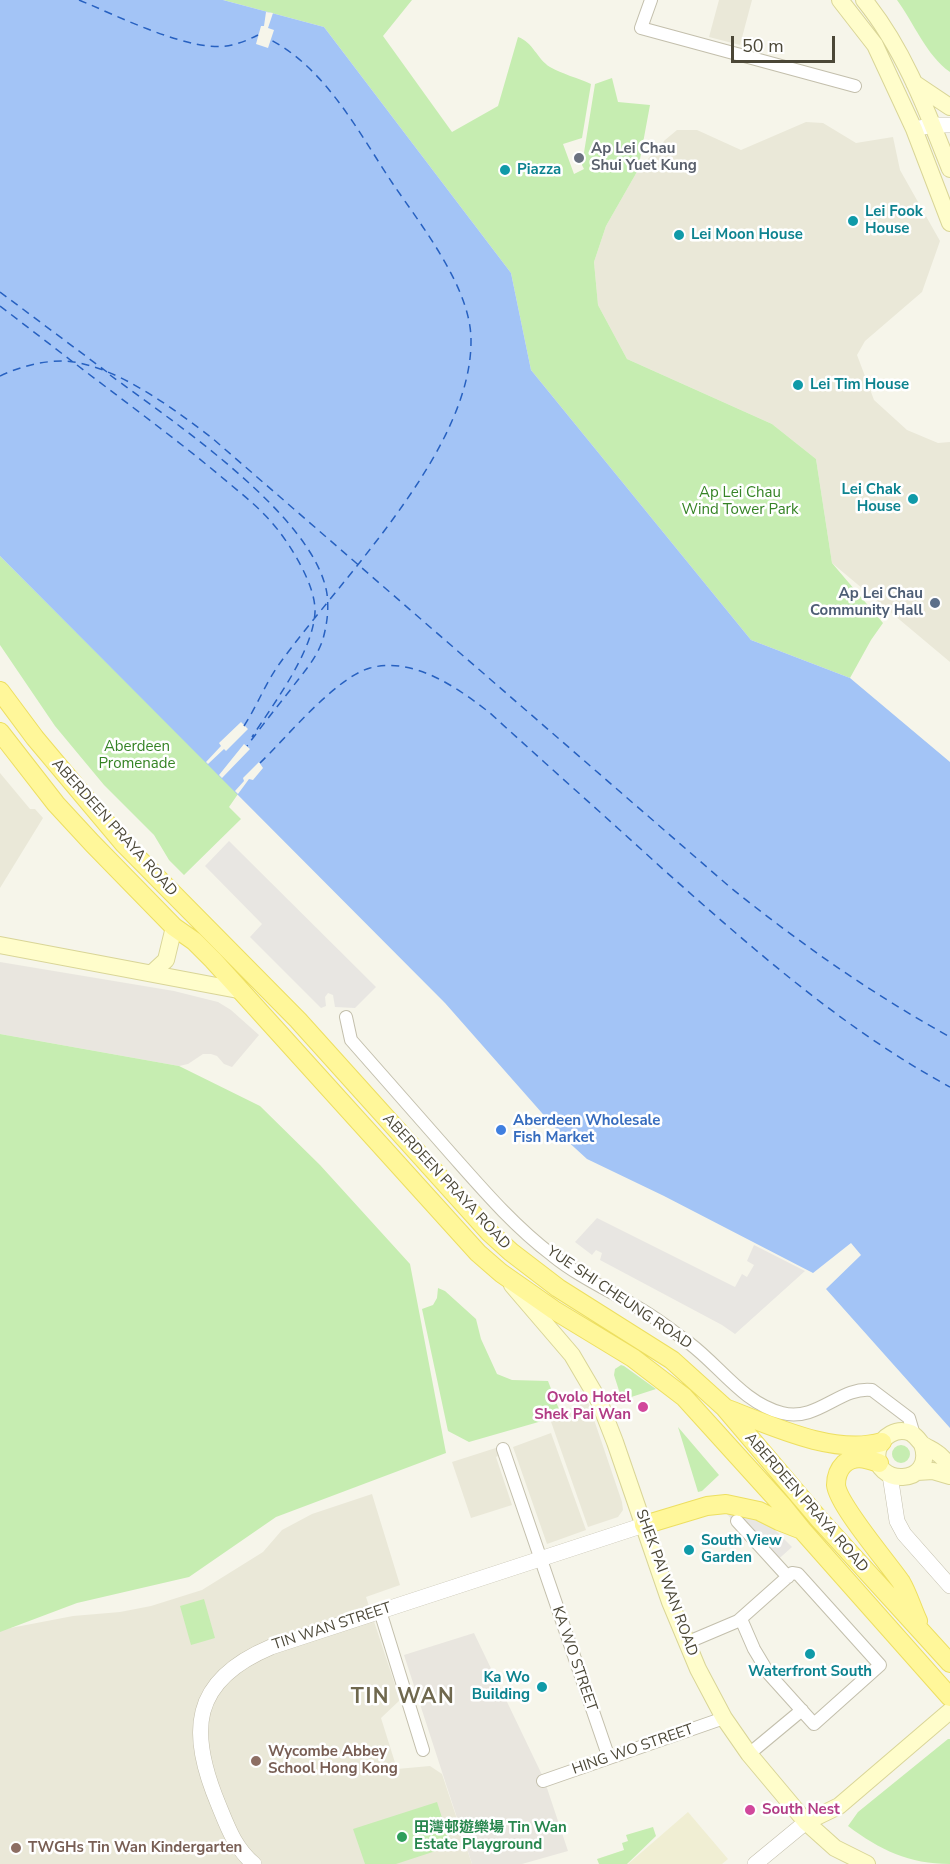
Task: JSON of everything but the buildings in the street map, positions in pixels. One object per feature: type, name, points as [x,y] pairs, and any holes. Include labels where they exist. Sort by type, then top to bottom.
[{"type":"main road","points":[[840,0],[875,45],[914,129],[950,224]]},
{"type":"main road","points":[[864,0],[893,43],[913,83],[942,125],[950,169]]},
{"type":"main road","points":[[913,83],[950,107]]},
{"type":"main road","name":"ABERDEEN PRAYA ROAD","points":[[0,691],[35,738],[124,844],[298,1020],[489,1232],[558,1288],[672,1360],[724,1407],[739,1428],[819,1519],[950,1663]]},
{"type":"main road","name":"ABERDEEN PRAYA ROAD","points":[[0,732],[56,804],[174,927],[194,941],[458,1232],[501,1273],[554,1310],[633,1358],[684,1397],[950,1697]]},
{"type":"main road","points":[[152,973],[166,960],[174,927]]},
{"type":"main road","points":[[0,945],[238,990]]},
{"type":"main road","name":"SHEK PAI WAN ROAD","points":[[501,1273],[572,1355],[595,1393],[645,1525],[686,1643],[707,1689],[724,1718],[749,1754],[806,1822],[835,1848],[867,1864]]},
{"type":"main road","points":[[724,1407],[805,1439],[861,1446],[906,1432],[938,1454],[950,1466]]},
{"type":"main road","points":[[886,1437],[878,1455],[898,1472]]},
{"type":"main road","points":[[898,1472],[924,1458],[918,1440]]},
{"type":"main road","points":[[923,1631],[902,1584],[852,1515],[837,1488],[837,1475],[848,1461],[864,1458],[898,1472],[933,1472],[950,1476]]},
{"type":"main road","points":[[645,1525],[707,1506],[726,1504],[759,1510],[802,1530]]},
{"type":"main road","points":[[806,1822],[839,1806],[950,1711]]},
{"type":"main road","points":[[927,1731],[950,1726]]},
{"type":"street","points":[[651,0],[641,28],[855,86]]},
{"type":"street","points":[[914,129],[942,125]]},
{"type":"street","points":[[921,146],[946,146]]},
{"type":"street","name":"YUE SHI CHEUNG ROAD","points":[[346,1017],[351,1040],[509,1220],[571,1269],[656,1318],[693,1346],[737,1388],[762,1405],[782,1413],[807,1413],[848,1394],[866,1389],[872,1390],[909,1418],[918,1440]]},
{"type":"street","points":[[886,1437],[895,1408]]},
{"type":"street","name":"KA WO STREET","points":[[503,1449],[609,1758]]},
{"type":"street","points":[[898,1472],[894,1500],[897,1521],[904,1534],[950,1586]]},
{"type":"street","points":[[737,1521],[788,1577]]},
{"type":"street","name":"TIN WAN STREET","points":[[254,1864],[235,1844],[207,1778],[201,1756],[200,1730],[205,1705],[222,1678],[238,1663],[271,1647],[645,1525]]},
{"type":"street","points":[[686,1643],[724,1628],[741,1618],[792,1572],[798,1574],[880,1665],[814,1724],[770,1674],[754,1649],[741,1618]]},
{"type":"street","points":[[380,1611],[423,1750]]},
{"type":"street","points":[[749,1754],[802,1710]]},
{"type":"street","name":"HING WO STREET","points":[[543,1781],[724,1718]]},
{"type":"street","points":[[755,1864],[806,1822]]},
{"type":"shaded area","points":[[719,0],[752,0],[740,45],[709,37]]},
{"type":"shaded area","points":[[806,122],[823,123],[856,143],[893,137],[900,170],[940,241],[922,292],[865,341],[857,355],[874,400],[907,430],[938,443],[950,442],[950,662],[832,563],[816,459],[772,424],[627,359],[598,305],[594,262],[606,226],[638,170],[665,140],[677,130],[697,130],[741,150]]},
{"type":"shaded area","points":[[0,773],[30,809],[35,809],[43,818],[0,888]]},
{"type":"shaded area","points":[[229,841],[376,987],[355,1008],[335,1007],[333,995],[328,993],[325,997],[326,1006],[321,1008],[250,937],[262,924],[205,866]]},
{"type":"shaded area","points":[[0,962],[174,991],[218,1002],[231,1010],[259,1035],[232,1067],[211,1054],[203,1054],[188,1064],[179,1066],[0,1034]]},
{"type":"shaded area","points":[[597,1218],[735,1287],[742,1274],[747,1277],[754,1265],[747,1261],[754,1245],[805,1271],[735,1334],[600,1260],[602,1253],[596,1250],[592,1255],[575,1242]]},
{"type":"shaded area","points":[[588,1402],[623,1510],[618,1517],[588,1527],[549,1416]]},
{"type":"shaded area","points":[[551,1433],[586,1530],[547,1544],[513,1447]]},
{"type":"shaded area","points":[[502,1446],[504,1453],[496,1457],[512,1505],[471,1518],[452,1462]]},
{"type":"shaded area","points":[[372,1494],[400,1585],[366,1597],[400,1700],[381,1718],[397,1769],[430,1766],[442,1774],[472,1864],[0,1864],[0,1630],[73,1616],[120,1612],[151,1606],[202,1590],[263,1552],[282,1530],[312,1514]]},
{"type":"shaded area","points":[[740,1511],[772,1527],[792,1547],[773,1564],[725,1512]]},
{"type":"shaded area","points":[[474,1633],[544,1779],[568,1851],[522,1864],[472,1864],[404,1655]]},
{"type":"shaded area","points":[[688,1812],[728,1859],[722,1864],[628,1864]]},
{"type":"green space","name":"Ap Lei Chau Wind Tower Park","points":[[223,0],[412,0],[383,36],[452,132],[498,106],[518,37],[523,39],[550,67],[591,84],[582,138],[563,144],[574,174],[584,169],[582,165],[595,84],[612,78],[618,102],[650,105],[638,170],[606,226],[594,262],[598,305],[627,359],[772,424],[816,459],[832,563],[883,623],[850,678],[751,640],[531,370],[511,273],[324,27]]},
{"type":"green space","points":[[897,0],[950,0],[950,72],[927,48]]},
{"type":"green space","name":"Aberdeen Promenade","points":[[0,556],[238,794],[229,807],[241,819],[184,875],[169,860],[154,835],[104,785],[55,726],[0,645]]},
{"type":"green space","points":[[0,1034],[179,1066],[260,1106],[320,1165],[410,1264],[446,1453],[276,1517],[189,1577],[77,1603],[0,1632]]},
{"type":"green space","points":[[438,1288],[445,1291],[476,1319],[481,1339],[497,1374],[512,1380],[548,1381],[560,1412],[549,1419],[469,1442],[448,1431],[422,1309],[433,1305],[437,1298]]},
{"type":"green space","points":[[621,1365],[656,1389],[622,1400],[614,1375],[615,1369]]},
{"type":"green space","points":[[678,1427],[719,1475],[702,1491],[698,1492]]},
{"type":"green space","points":[[897,1445],[905,1445],[910,1450],[908,1461],[897,1463],[892,1458],[892,1450]]},
{"type":"green space","points":[[204,1599],[215,1638],[191,1645],[180,1606]]},
{"type":"green space","points":[[950,1739],[950,1864],[921,1861],[896,1854],[848,1826],[858,1812]]},
{"type":"green space","name":"田灣邨遊樂場 Tin Wan Estate Playground","points":[[437,1802],[451,1846],[396,1864],[365,1864],[353,1829]]},
{"type":"green space","points":[[653,1827],[656,1836],[627,1864],[599,1864],[597,1859],[624,1850],[622,1843],[628,1841],[626,1835]]},
{"type":"water","points":[[0,0],[223,0],[324,27],[511,273],[531,370],[751,640],[850,678],[950,762],[950,1428],[826,1289],[861,1255],[851,1243],[813,1273],[587,1159],[564,1138],[445,1003],[0,556]]},
{"type":"pier","points":[[266,12],[273,13],[268,28],[274,30],[268,48],[256,44],[261,26],[264,26]]},
{"type":"pier","points":[[241,722],[248,729],[226,751],[224,749],[208,764],[206,762],[221,746],[219,743]]},
{"type":"pier","points":[[244,744],[250,749],[222,778],[219,775]]},
{"type":"pier","points":[[259,762],[263,768],[253,780],[249,779],[238,794],[235,791],[244,781],[243,778]]},
{"type":"ferry route","points":[[79,0],[155,32],[197,44],[216,47],[232,45],[258,35]]},
{"type":"ferry route","points":[[244,726],[280,663],[368,552],[427,468],[450,425],[466,382],[471,340],[469,320],[463,299],[430,238],[354,124],[325,85],[309,68],[271,40]]},
{"type":"ferry route","points":[[0,292],[107,372]]},
{"type":"ferry route","points":[[0,306],[73,362]]},
{"type":"ferry route","points":[[0,376],[22,367],[46,362],[81,363],[121,378],[180,414],[212,438],[731,888],[838,967],[950,1037]]},
{"type":"ferry route","points":[[77,365],[250,500],[278,530],[308,580],[315,612],[307,644],[291,677],[252,737]]},
{"type":"ferry route","points":[[110,375],[237,472],[297,533],[317,564],[328,600],[327,622],[323,639],[309,665],[247,746]]},
{"type":"ferry route","points":[[260,763],[327,696],[356,674],[386,665],[402,666],[434,677],[464,694],[490,713],[698,901],[801,987],[911,1065],[950,1087]]},
{"type":"place","name":"Ap Lei Chau Shui Yuet Kung","points":[[579,158]]},
{"type":"place","name":"Piazza","points":[[505,170]]},
{"type":"place","name":"Lei Fook House","points":[[853,221]]},
{"type":"place","name":"Lei Moon House","points":[[679,235]]},
{"type":"place","name":"Lei Tim House","points":[[798,385]]},
{"type":"place","name":"Lei Chak House","points":[[913,499]]},
{"type":"place","name":"Ap Lei Chau Community Hall","points":[[935,603]]},
{"type":"place","name":"Aberdeen Wholesale Fish Market","points":[[501,1130]]},
{"type":"place","name":"Ovolo Hotel Shek Pai Wan","points":[[643,1407]]},
{"type":"place","name":"South View Garden","points":[[689,1550]]},
{"type":"place","name":"Waterfront South","points":[[810,1654]]},
{"type":"place","name":"Ka Wo Building","points":[[542,1687]]},
{"type":"place","name":"Wycombe Abbey School Hong Kong","points":[[256,1761]]},
{"type":"place","name":"South Nest","points":[[750,1810]]},
{"type":"place","name":"田灣邨遊樂場 Tin Wan Estate Playground","points":[[402,1837]]},
{"type":"place","name":"TWGHs Tin Wan Kindergarten","points":[[16,1848]]},
{"type":"district","name":"TIN WAN","points":[[403,1698]]}]
